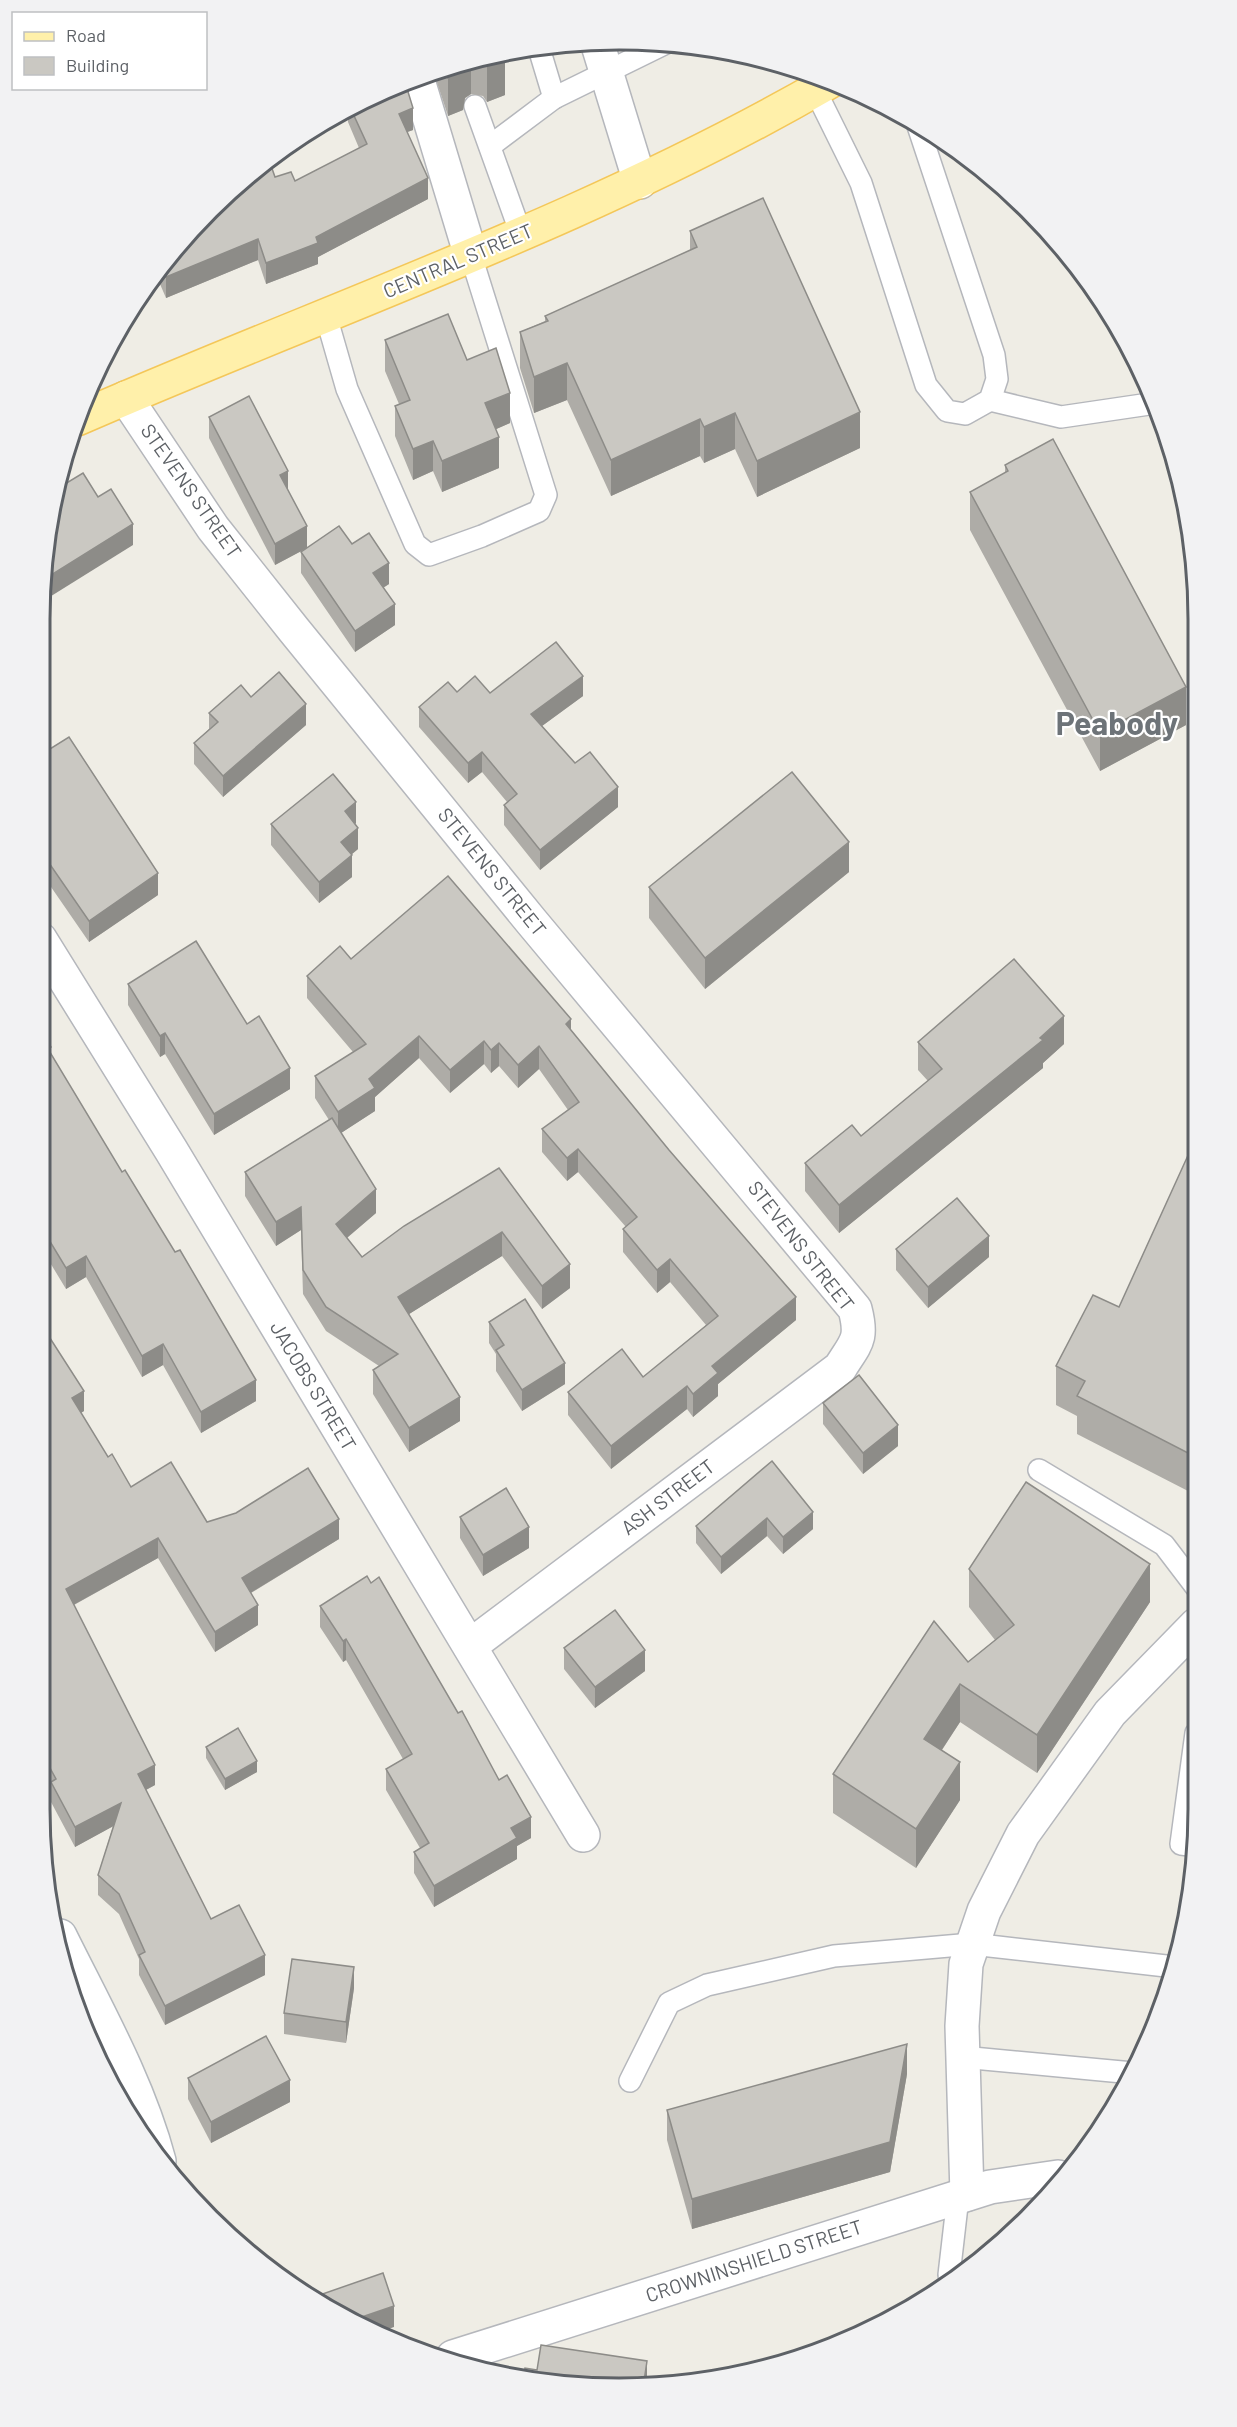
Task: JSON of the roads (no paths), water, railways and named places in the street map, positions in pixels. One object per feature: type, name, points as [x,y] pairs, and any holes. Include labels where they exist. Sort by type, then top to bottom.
[{"type":"main road","name":"CENTRAL STREET","points":[[88,414],[471,256],[640,182],[820,87]]},
{"type":"street","points":[[599,51],[640,182]]},
{"type":"street","points":[[420,86],[471,256]]},
{"type":"street","name":"STEVENS STREET","points":[[126,398],[213,528],[294,630],[531,921],[832,1279],[855,1309],[860,1329],[858,1340]]},
{"type":"street","name":"JACOBS STREET","points":[[50,955],[171,1150],[583,1835]]},
{"type":"street","name":"ASH STREET","points":[[470,1646],[840,1368],[858,1340]]},
{"type":"street","points":[[962,2195],[962,2057],[966,1964],[984,1911],[1023,1834],[1110,1713],[1188,1633]]},
{"type":"street","points":[[85,2003],[129,2076],[152,2134]]},
{"type":"street","name":"CROWNINSHIELD STREET","points":[[471,2358],[962,2195],[990,2187],[1051,2178]]},
{"type":"lane","points":[[490,146],[554,98],[650,51]]},
{"type":"lane","points":[[541,55],[554,98]]},
{"type":"lane","points":[[823,88],[861,183],[926,385],[947,411],[965,414],[990,400],[997,379],[994,355],[922,137]]},
{"type":"lane","points":[[475,106],[522,234]]},
{"type":"lane","points":[[326,316],[347,389],[416,544],[429,555],[482,536],[539,511],[546,495],[471,256]]},
{"type":"lane","points":[[990,400],[1061,417],[1145,405]]},
{"type":"lane","points":[[1039,1470],[1164,1545],[1188,1576]]},
{"type":"lane","points":[[1186,1845],[1181,1844],[1188,1792]]},
{"type":"lane","points":[[630,2081],[669,2003],[707,1984],[834,1956],[972,1944],[1165,1965]]},
{"type":"lane","points":[[962,2057],[1122,2072]]},
{"type":"lane","points":[[950,2271],[962,2195]]},
{"type":"district","name":"Peabody","points":[[1117,724]]}]
